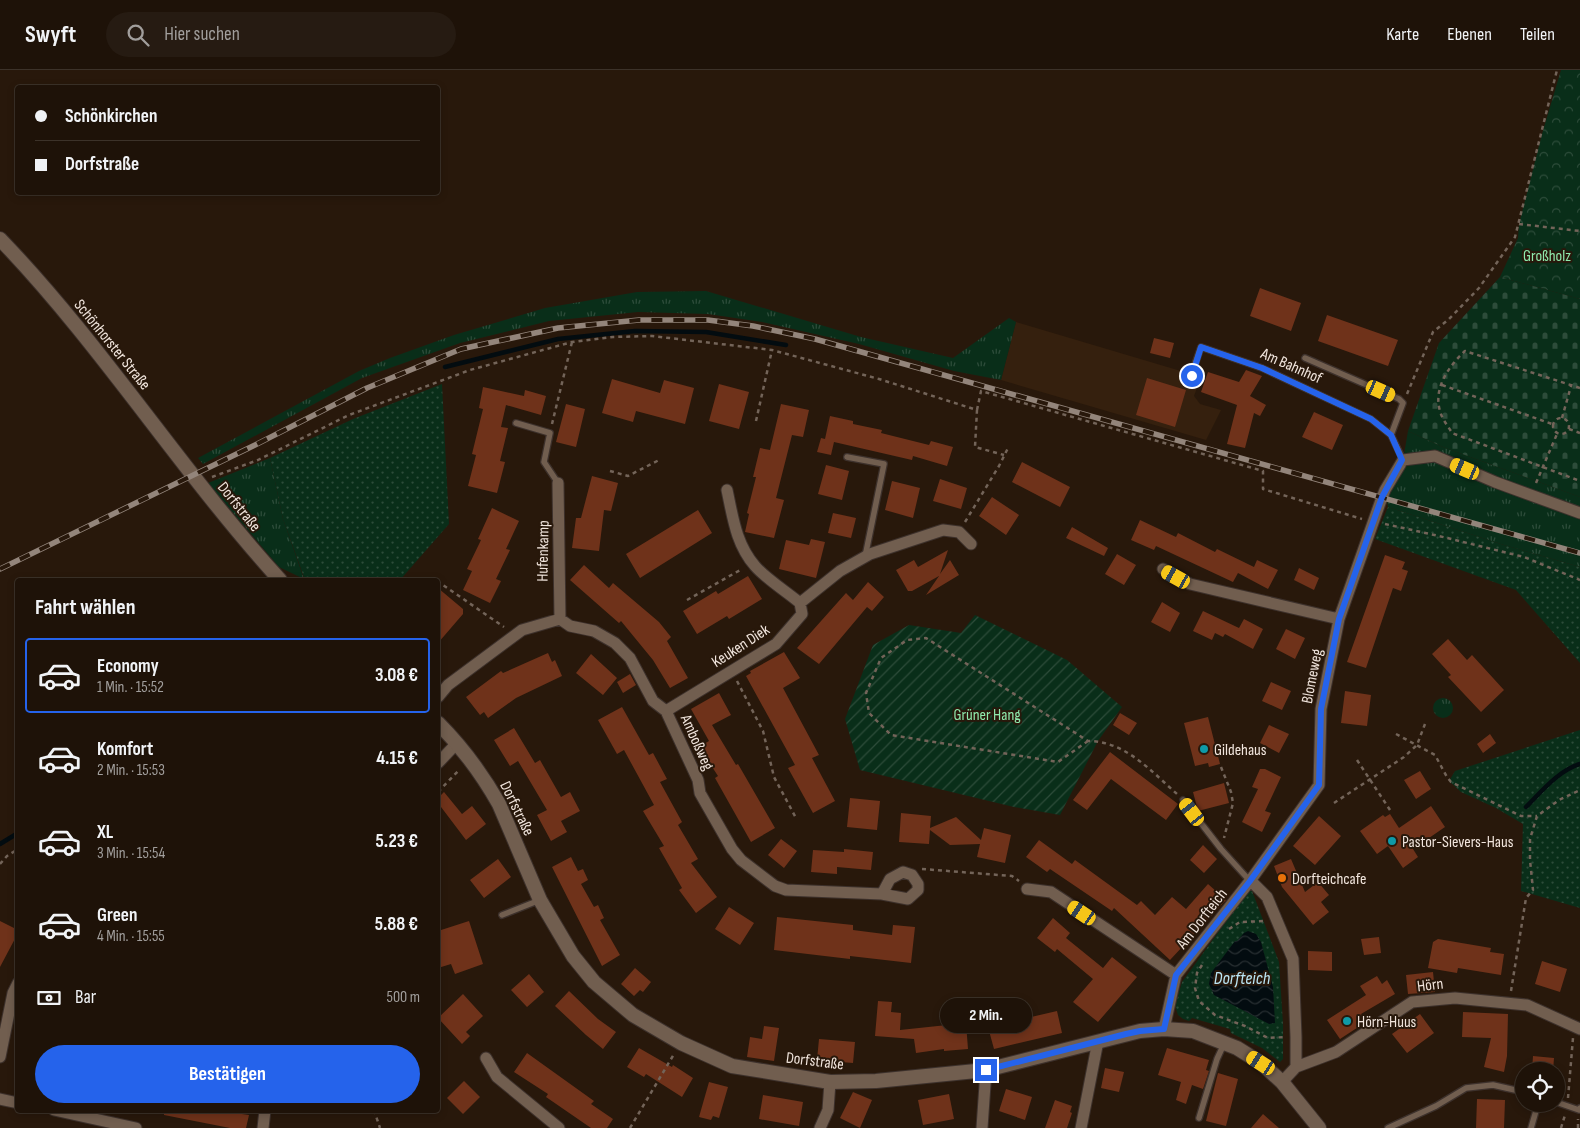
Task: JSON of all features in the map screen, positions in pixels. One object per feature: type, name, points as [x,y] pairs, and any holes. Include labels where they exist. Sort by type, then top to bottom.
[{"type":"street","name":"Schönhorster Straße","points":[[0,239],[83,333],[197,480]]},
{"type":"street","points":[[1402,460],[1435,456],[1527,494],[1580,513]]},
{"type":"street","name":"Blomeweg","points":[[1252,882],[1319,785],[1321,709],[1339,619],[1373,522],[1386,490],[1402,460]]},
{"type":"street","name":"Dorfstraße","points":[[197,480],[239,534],[278,578]]},
{"type":"street","name":"Hufenkamp","points":[[558,483],[560,619]]},
{"type":"street","points":[[727,490],[737,535],[743,550],[753,563],[800,603],[840,571],[865,557],[943,530],[959,532],[971,544]]},
{"type":"street","points":[[1163,569],[1190,584],[1339,619]]},
{"type":"street","name":"Keuken Diek","points":[[666,711],[776,644],[802,614],[800,603]]},
{"type":"street","points":[[440,695],[448,685],[522,630],[560,619]]},
{"type":"street","name":"Amboßweg","points":[[560,619],[570,626],[594,631],[614,643],[630,658],[654,701],[666,711],[698,780],[700,793],[732,849],[741,860],[775,886],[786,890],[882,894],[908,899],[918,890],[918,884],[912,875]]},
{"type":"street","name":"Dorfstraße","points":[[440,725],[470,759],[499,804],[540,900],[572,956],[594,982],[633,1015],[681,1043],[732,1066],[830,1082],[876,1081],[986,1070],[1140,1031],[1164,1029],[1193,1031],[1237,1048],[1261,1063],[1282,1082],[1319,1128]]},
{"type":"street","points":[[440,762],[457,743]]},
{"type":"street","points":[[882,894],[890,879],[902,872],[912,875]]},
{"type":"street","points":[[1252,882],[1267,897],[1292,959],[1296,1067],[1282,1082]]},
{"type":"street","name":"Am Dorfteich","points":[[1164,1029],[1176,975],[1252,882]]},
{"type":"street","points":[[1027,889],[1051,892],[1176,975]]},
{"type":"street","points":[[0,1057],[15,990]]},
{"type":"street","name":"Hörn","points":[[1296,1067],[1336,1052],[1412,1002],[1456,998],[1509,1002],[1527,1005],[1577,1027]]},
{"type":"street","points":[[1081,1128],[1098,1041]]},
{"type":"street","points":[[486,1058],[497,1077],[559,1128]]},
{"type":"street","points":[[982,1128],[986,1070]]},
{"type":"street","points":[[820,1128],[828,1110],[830,1082]]},
{"type":"street","points":[[0,1099],[15,1102]]},
{"type":"street","points":[[68,1113],[136,1128]]},
{"type":"street","points":[[263,1128],[265,1113]]},
{"type":"lane","name":"Am Bahnhof","points":[[1192,376],[1201,347],[1262,368],[1371,419],[1391,435],[1402,460]]},
{"type":"lane","name":"Am Bahnhof","points":[[1306,358],[1399,399],[1403,403]]},
{"type":"lane","points":[[1391,435],[1403,403]]},
{"type":"lane","points":[[516,423],[550,432],[544,462],[558,483]]},
{"type":"lane","points":[[848,456],[884,464],[865,557]]},
{"type":"lane","points":[[1183,800],[1220,849],[1252,882]]},
{"type":"lane","points":[[502,915],[540,900]]},
{"type":"lane","points":[[1199,1118],[1216,1059],[1224,1043]]},
{"type":"lane","points":[[1388,1128],[1436,1106],[1466,1088],[1493,1085],[1515,1090]]},
{"type":"lane","points":[[1565,1106],[1579,1110],[1580,1108]]},
{"type":"lane","points":[[1531,1128],[1536,1112]]},
{"type":"path","points":[[1403,403],[1433,332],[1449,319],[1479,288],[1515,237],[1557,70]]},
{"type":"path","points":[[1518,224],[1580,231]]},
{"type":"path","points":[[197,480],[215,476],[258,460],[349,415],[470,370],[572,342],[613,338],[652,336],[772,350],[879,379],[977,410]]},
{"type":"path","points":[[550,432],[572,342]]},
{"type":"path","points":[[756,421],[772,350]]},
{"type":"path","points":[[1580,388],[1465,351],[1453,362],[1438,396],[1440,412],[1452,433],[1580,481]]},
{"type":"path","points":[[1442,385],[1552,424]]},
{"type":"path","points":[[1562,418],[1571,386]]},
{"type":"path","points":[[1004,455],[975,447],[977,410],[981,391],[1263,471],[1263,489],[1373,522],[1524,557],[1580,580]]},
{"type":"path","points":[[1562,418],[1568,422],[1569,429],[1564,434],[1557,434],[1553,430],[1552,424],[1556,419],[1562,418]]},
{"type":"path","points":[[1569,429],[1580,433]]},
{"type":"path","points":[[1527,494],[1537,483],[1557,434]]},
{"type":"path","points":[[959,532],[1008,448]]},
{"type":"path","points":[[610,470],[628,476],[661,459]]},
{"type":"path","points":[[687,600],[753,563]]},
{"type":"path","points":[[440,583],[515,635]]},
{"type":"path","points":[[1088,740],[1058,762],[891,735],[869,713],[866,692],[881,658],[907,640],[926,638],[1088,740],[1117,747],[1137,758],[1183,800]]},
{"type":"path","points":[[732,671],[764,731],[774,777],[796,818]]},
{"type":"path","points":[[1334,803],[1404,757],[1417,745],[1425,724]]},
{"type":"path","points":[[1396,734],[1435,755],[1446,778],[1451,782],[1521,816],[1537,816]]},
{"type":"path","points":[[440,790],[470,759]]},
{"type":"path","points":[[1357,760],[1390,810]]},
{"type":"path","points":[[1220,849],[1233,802],[1221,767]]},
{"type":"path","points":[[1509,1002],[1526,898],[1533,890],[1530,839],[1537,816],[1558,800],[1580,790]]},
{"type":"path","points":[[0,864],[15,851]]},
{"type":"path","points":[[912,875],[923,868],[1012,876]]},
{"type":"path","points":[[1225,932],[1240,922],[1254,920],[1278,923]]},
{"type":"path","points":[[1206,957],[1197,973],[1195,988],[1199,1002],[1214,1015],[1245,1026],[1268,1038],[1296,1037]]},
{"type":"path","points":[[1560,1128],[1568,1107],[1577,1027]]},
{"type":"path","points":[[630,1128],[681,1043]]},
{"type":"path","points":[[375,1113],[380,1128]]},
{"type":"shaded area","points":[[1016,322],[1201,377],[1194,396],[1200,404],[1221,410],[1206,440],[1001,380]]},
{"type":"green space","name":"Großholz","points":[[1561,70],[1580,70],[1580,299],[1500,277],[1518,238],[1519,224],[1542,134]]},
{"type":"green space","points":[[1500,277],[1580,299],[1580,497],[1443,447],[1408,431],[1439,343]]},
{"type":"green space","points":[[706,291],[861,337],[953,358],[1009,318],[1016,322],[1001,380],[954,371],[859,344],[762,322],[708,314],[638,312],[549,321],[460,343],[362,378],[203,464],[198,458],[359,371],[454,335],[545,308],[637,292]]},
{"type":"green space","points":[[442,384],[449,524],[402,578],[304,578],[283,519],[270,458],[353,419]]},
{"type":"green space","points":[[1408,431],[1443,447],[1580,497],[1580,567],[1504,545],[1388,507],[1385,490],[1403,460]]},
{"type":"green space","points":[[270,458],[283,519],[304,578],[279,567],[208,483]]},
{"type":"green space","points":[[1388,507],[1504,545],[1580,567],[1580,663],[1516,590],[1375,539]]},
{"type":"green space","name":"Grüner Hang","points":[[975,615],[1067,660],[1122,707],[1098,741],[1060,815],[1014,807],[860,770],[845,719],[873,645],[909,625],[961,633]]},
{"type":"green space","points":[[1443,698],[1450,701],[1453,708],[1450,715],[1443,718],[1436,715],[1433,708],[1436,701]]},
{"type":"green space","points":[[1580,730],[1580,908],[1521,891],[1523,824],[1496,808],[1461,792],[1449,781],[1455,771]]},
{"type":"green space","points":[[1249,890],[1252,891],[1279,962],[1283,1024],[1283,1059],[1280,1062],[1262,1048],[1231,1033],[1230,1029],[1192,1018],[1189,1021],[1183,1019],[1178,1015],[1175,1006],[1182,982]]},
{"type":"water","name":"Dorfteich","points":[[1248,931],[1256,934],[1261,942],[1273,987],[1275,1023],[1269,1024],[1214,995],[1209,984],[1211,973],[1235,941]]},
{"type":"building","points":[[1260,288],[1301,303],[1291,331],[1250,316]]},
{"type":"building","points":[[1327,315],[1398,340],[1388,366],[1318,341]]},
{"type":"building","points":[[1154,338],[1174,343],[1170,358],[1150,353]]},
{"type":"building","points":[[1246,370],[1262,376],[1250,396],[1266,405],[1260,416],[1254,413],[1245,448],[1227,444],[1237,405],[1201,392],[1208,372],[1239,382]]},
{"type":"building","points":[[1147,378],[1186,390],[1175,427],[1136,415]]},
{"type":"building","points":[[612,379],[660,393],[664,380],[694,388],[685,424],[636,411],[633,422],[602,413]]},
{"type":"building","points":[[719,384],[749,392],[739,429],[709,421]]},
{"type":"building","points":[[483,387],[524,396],[525,390],[546,396],[541,415],[506,405],[501,427],[508,428],[500,461],[505,462],[497,493],[468,486],[476,455],[472,454],[483,409],[479,408]]},
{"type":"building","points":[[566,404],[585,409],[576,447],[556,442]]},
{"type":"building","points":[[781,404],[809,410],[803,437],[792,435],[776,498],[784,500],[774,538],[745,532],[749,514],[747,513],[756,477],[753,477],[760,448],[770,450]]},
{"type":"building","points":[[1314,412],[1343,425],[1332,450],[1302,437]]},
{"type":"building","points":[[830,416],[853,421],[853,424],[882,430],[881,433],[929,445],[931,441],[953,447],[947,466],[913,456],[912,460],[834,442],[831,455],[817,452],[821,438],[825,439]]},
{"type":"building","points":[[1022,462],[1070,487],[1060,507],[1012,482]]},
{"type":"building","points":[[826,465],[849,471],[842,500],[818,494]]},
{"type":"building","points":[[592,476],[618,483],[611,511],[604,510],[599,551],[572,548],[576,518],[581,518]]},
{"type":"building","points":[[940,479],[967,488],[961,509],[933,501]]},
{"type":"building","points":[[892,481],[920,488],[913,518],[885,510]]},
{"type":"building","points":[[992,497],[1019,515],[1006,535],[979,516]]},
{"type":"building","points":[[492,508],[519,521],[506,549],[510,550],[496,579],[501,581],[490,603],[463,590],[472,571],[467,569],[481,540],[478,539]]},
{"type":"building","points":[[698,510],[712,533],[640,578],[626,554]]},
{"type":"building","points":[[833,513],[856,518],[851,538],[828,533]]},
{"type":"building","points":[[1140,520],[1176,537],[1178,533],[1215,552],[1217,549],[1254,567],[1257,560],[1278,570],[1268,589],[1238,573],[1233,582],[1156,546],[1154,550],[1131,540]]},
{"type":"building","points":[[1072,527],[1108,548],[1104,556],[1066,538]]},
{"type":"building","points":[[811,539],[825,542],[816,578],[779,569],[786,540],[809,545]]},
{"type":"building","points":[[948,550],[940,574],[950,560],[959,575],[926,595],[939,576],[912,591],[908,591],[896,570],[914,560],[918,567]]},
{"type":"building","points":[[1117,554],[1136,565],[1124,585],[1105,574]]},
{"type":"building","points":[[1385,555],[1405,562],[1402,569],[1408,571],[1401,591],[1393,588],[1366,668],[1347,662]]},
{"type":"building","points":[[584,565],[609,588],[613,583],[659,622],[671,637],[667,641],[688,678],[670,688],[653,660],[621,621],[619,623],[570,580]]},
{"type":"building","points":[[1299,568],[1319,578],[1314,590],[1294,580]]},
{"type":"building","points":[[748,576],[762,599],[729,619],[727,616],[697,634],[683,611],[716,591],[718,594]]},
{"type":"building","points":[[868,582],[884,597],[872,611],[867,607],[819,664],[797,648],[846,593],[853,600]]},
{"type":"building","points":[[440,590],[463,609],[463,614],[440,641]]},
{"type":"building","points":[[1162,602],[1180,613],[1170,632],[1151,622]]},
{"type":"building","points":[[1203,611],[1239,628],[1244,619],[1263,629],[1253,649],[1225,634],[1223,637],[1215,633],[1212,640],[1193,631]]},
{"type":"building","points":[[1286,629],[1305,638],[1295,659],[1276,649]]},
{"type":"building","points":[[1448,639],[1467,660],[1472,655],[1504,690],[1481,712],[1448,677],[1451,675],[1432,654]]},
{"type":"building","points":[[784,652],[800,678],[783,688],[819,755],[812,758],[835,801],[813,813],[788,768],[795,765],[746,676],[751,673],[750,671]]},
{"type":"building","points":[[548,653],[552,662],[555,660],[562,676],[516,698],[488,718],[484,712],[480,715],[466,697],[501,671],[503,673]]},
{"type":"building","points":[[591,654],[617,678],[603,695],[576,673]]},
{"type":"building","points":[[630,674],[636,685],[623,693],[617,682]]},
{"type":"building","points":[[1271,682],[1291,691],[1282,710],[1262,701]]},
{"type":"building","points":[[1345,691],[1371,695],[1367,726],[1341,723]]},
{"type":"building","points":[[719,693],[731,715],[712,725],[736,765],[738,764],[775,828],[751,842],[715,778],[718,776],[699,747],[709,741],[691,709]]},
{"type":"building","points":[[622,707],[649,755],[653,753],[667,779],[660,782],[682,822],[678,825],[698,859],[691,863],[717,897],[696,913],[679,890],[682,888],[659,848],[664,846],[643,811],[654,805],[624,750],[617,754],[598,720]]},
{"type":"building","points":[[1120,713],[1137,723],[1129,735],[1113,725]]},
{"type":"building","name":"Gildehaus","points":[[1208,717],[1220,764],[1209,767],[1208,763],[1195,766],[1184,723]]},
{"type":"building","points":[[1269,725],[1289,734],[1279,753],[1260,743]]},
{"type":"building","points":[[514,728],[535,763],[540,760],[561,797],[570,792],[580,811],[561,821],[567,832],[551,841],[537,815],[547,810],[518,761],[510,766],[494,740]]},
{"type":"building","points":[[1490,734],[1496,743],[1483,753],[1477,744]]},
{"type":"building","points":[[1110,752],[1178,804],[1166,820],[1111,779],[1087,810],[1073,800]]},
{"type":"building","points":[[1260,769],[1265,769],[1281,777],[1265,811],[1271,813],[1262,832],[1242,822],[1258,789],[1252,787]]},
{"type":"building","points":[[1420,771],[1431,789],[1416,799],[1404,780]]},
{"type":"building","points":[[1224,783],[1229,803],[1198,811],[1193,792]]},
{"type":"building","points":[[444,792],[462,814],[472,806],[486,824],[466,840],[440,806],[440,796]]},
{"type":"building","points":[[850,798],[880,801],[877,830],[847,827]]},
{"type":"building","name":"Pastor-Sievers-Haus","points":[[1431,806],[1445,827],[1413,849],[1418,857],[1403,868],[1388,846],[1377,854],[1360,831],[1383,815],[1385,817],[1390,814],[1399,828]]},
{"type":"building","points":[[901,813],[931,816],[930,828],[956,817],[981,840],[984,828],[1011,835],[1005,863],[977,857],[980,844],[950,845],[930,830],[929,844],[899,842]]},
{"type":"building","points":[[1319,816],[1341,836],[1315,865],[1293,846]]},
{"type":"building","points":[[781,839],[797,851],[784,868],[768,855]]},
{"type":"building","points":[[1039,840],[1072,864],[1075,860],[1137,905],[1141,901],[1155,915],[1172,897],[1186,909],[1208,884],[1226,900],[1170,960],[1114,908],[1112,911],[1050,869],[1047,872],[1026,857]]},
{"type":"building","points":[[1203,845],[1217,859],[1204,873],[1190,860]]},
{"type":"building","points":[[844,849],[873,852],[871,870],[837,867],[837,874],[811,872],[813,850],[844,852]]},
{"type":"building","points":[[571,857],[578,871],[583,869],[588,880],[581,884],[594,907],[598,905],[604,918],[600,920],[620,955],[602,966],[552,867]]},
{"type":"building","points":[[498,859],[511,877],[484,898],[470,880]]},
{"type":"building","points":[[1291,859],[1305,892],[1318,882],[1329,895],[1321,902],[1329,912],[1313,925],[1282,887],[1274,866]]},
{"type":"building","points":[[729,907],[754,923],[740,945],[715,929]]},
{"type":"building","points":[[777,917],[853,925],[853,930],[892,935],[893,925],[915,927],[911,963],[850,956],[850,959],[774,950]]},
{"type":"building","points":[[1053,918],[1070,933],[1066,938],[1103,968],[1112,957],[1137,977],[1098,1022],[1073,1002],[1093,979],[1057,949],[1055,952],[1037,938]]},
{"type":"building","points":[[0,921],[15,928],[15,939],[0,967]]},
{"type":"building","points":[[469,921],[483,964],[455,974],[451,964],[440,967],[440,930]]},
{"type":"building","points":[[1379,937],[1381,953],[1364,955],[1361,939]]},
{"type":"building","points":[[1438,939],[1491,948],[1490,952],[1504,954],[1501,975],[1458,968],[1457,973],[1428,968],[1433,942]]},
{"type":"building","points":[[1308,951],[1332,952],[1332,971],[1308,970]]},
{"type":"building","points":[[1542,961],[1567,969],[1560,992],[1535,984]]},
{"type":"building","points":[[635,968],[651,982],[643,992],[640,990],[634,996],[621,984]]},
{"type":"building","points":[[1433,972],[1435,992],[1408,994],[1406,975]]},
{"type":"building","points":[[529,974],[544,992],[527,1007],[511,990]]},
{"type":"building","points":[[1377,976],[1382,984],[1387,980],[1395,994],[1361,1014],[1366,1022],[1340,1039],[1327,1020],[1366,995],[1360,986]]},
{"type":"building","points":[[569,991],[598,1019],[616,1032],[603,1049],[555,1006]]},
{"type":"building","points":[[463,994],[483,1016],[466,1032],[470,1036],[462,1044],[440,1020],[440,1016]]},
{"type":"building","points":[[878,1001],[892,1002],[891,1012],[901,1013],[900,1030],[966,1023],[968,1049],[944,1051],[944,1049],[916,1053],[914,1039],[875,1036]]},
{"type":"building","points":[[983,1001],[987,1022],[974,1025],[970,1004]]},
{"type":"building","points":[[1057,1011],[1062,1033],[994,1049],[988,1027]]},
{"type":"building","points":[[1463,1012],[1508,1014],[1507,1056],[1504,1072],[1484,1067],[1491,1038],[1462,1037]]},
{"type":"building","points":[[1420,1014],[1434,1033],[1407,1053],[1392,1034]]},
{"type":"building","points":[[764,1026],[779,1028],[774,1061],[747,1057],[750,1037],[762,1039]]},
{"type":"building","points":[[819,1039],[855,1042],[853,1063],[817,1060]]},
{"type":"building","points":[[639,1048],[672,1067],[673,1065],[693,1078],[682,1097],[646,1074],[644,1077],[627,1067]]},
{"type":"building","points":[[1167,1048],[1209,1060],[1206,1070],[1209,1071],[1203,1089],[1192,1085],[1186,1104],[1176,1100],[1181,1082],[1158,1075]]},
{"type":"building","points":[[527,1053],[594,1101],[591,1104],[613,1119],[607,1128],[591,1128],[546,1097],[548,1094],[514,1072]]},
{"type":"building","points":[[1533,1056],[1554,1058],[1554,1062],[1533,1062]]},
{"type":"building","points":[[1105,1068],[1124,1072],[1119,1092],[1101,1088]]},
{"type":"building","points":[[1218,1073],[1238,1079],[1226,1126],[1206,1121]]},
{"type":"building","points":[[464,1081],[480,1097],[463,1114],[447,1098]]},
{"type":"building","points":[[709,1082],[728,1087],[719,1118],[713,1116],[711,1120],[699,1117]]},
{"type":"building","points":[[1006,1089],[1032,1097],[1025,1120],[999,1111]]},
{"type":"building","points":[[853,1092],[872,1100],[860,1128],[840,1118]]},
{"type":"building","points":[[949,1094],[954,1119],[923,1125],[918,1100]]},
{"type":"building","points":[[763,1095],[803,1102],[799,1126],[759,1119]]},
{"type":"building","points":[[1477,1099],[1505,1100],[1504,1128],[1476,1128]]},
{"type":"building","points":[[1055,1100],[1072,1106],[1070,1112],[1072,1113],[1067,1128],[1045,1128]]},
{"type":"building","points":[[164,1113],[242,1113],[249,1115],[246,1128],[230,1128],[164,1115]]},
{"type":"building","points":[[1263,1114],[1279,1128],[1251,1128]]},
{"type":"waterway","points":[[445,367],[558,339],[635,331],[706,332],[786,345]]},
{"type":"waterway","points":[[1526,807],[1558,776],[1580,764]]},
{"type":"waterway","points":[[0,844],[15,835]]},
{"type":"railway","points":[[0,569],[253,446],[367,388],[461,349],[558,328],[639,320],[708,320],[753,326],[815,339],[1580,553]]},
{"type":"place","name":"Gildehaus","points":[[1204,749]]},
{"type":"place","name":"Pastor-Sievers-Haus","points":[[1392,841]]},
{"type":"place","name":"Dorfteichcafe","points":[[1282,878]]},
{"type":"place","name":"Hörn-Huus","points":[[1347,1021]]},
{"type":"route","points":[[986,1070],[1126,1034],[1164,1029],[1176,975],[1250,881],[1319,785],[1321,709],[1339,619],[1382,497],[1402,460],[1391,435],[1371,419],[1262,368],[1201,347],[1192,376]]}]
